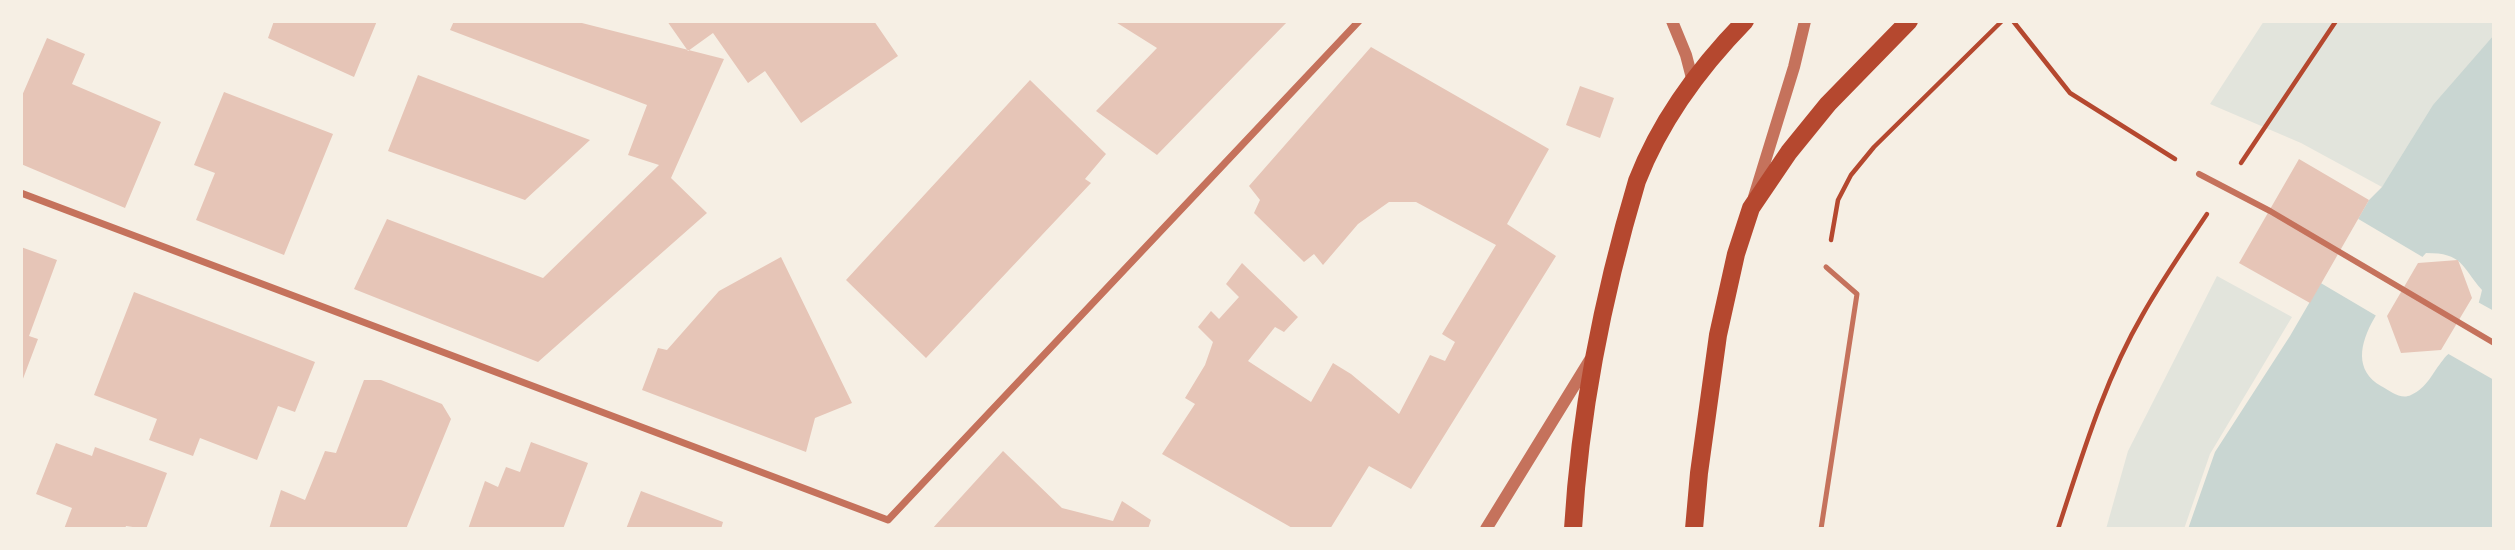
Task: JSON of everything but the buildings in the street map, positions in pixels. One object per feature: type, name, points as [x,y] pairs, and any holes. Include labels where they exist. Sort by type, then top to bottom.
[{"type":"main road","points":[[1573,529],[1580,435],[1592,357],[1637,181],[1662,127],[1693,82],[1745,21]]},
{"type":"main road","points":[[1694,529],[1718,335],[1736,254],[1751,208],[1789,152],[1828,104],[1909,21]]},
{"type":"street","points":[[21,193],[888,520],[1359,21]]},
{"type":"street","points":[[1672,21],[1686,55],[1693,82]]},
{"type":"street","points":[[1751,208],[1794,67],[1805,21]]},
{"type":"street","points":[[2199,174],[2270,211],[2494,343]]},
{"type":"street","points":[[1486,529],[1592,357]]},
{"type":"lane","points":[[1821,529],[1857,294],[1826,267]]},
{"type":"path","points":[[1826,267],[1838,200],[1851,175],[1874,147],[2002,21]]},
{"type":"path","points":[[2013,21],[2070,93],[2199,174]]},
{"type":"path","points":[[2237,169],[2336,21]]},
{"type":"path","points":[[2058,529],[2094,419],[2120,361],[2143,314],[2208,212]]},
{"type":"shaded area","points":[[2264,21],[2494,21],[2494,48],[2382,187],[2301,143],[2210,104]]},
{"type":"shaded area","points":[[2494,35],[2494,529],[2188,529],[2215,452],[2290,336],[2369,200],[2382,187],[2433,105]],"holes":[[[2426,253],[2447,255],[2460,262],[2482,290],[2473,318],[2456,346],[2417,392],[2399,396],[2381,386],[2367,373],[2362,356],[2365,338],[2374,318],[2401,281]]]},
{"type":"shaded area","points":[[2217,276],[2292,317],[2210,454],[2184,529],[2106,529],[2128,451]]},
{"type":"pier","points":[[2355,217],[2426,259],[2408,278],[2380,318],[2319,282]]},
{"type":"pier","points":[[2476,301],[2494,311],[2494,380],[2445,352],[2455,343]]}]
